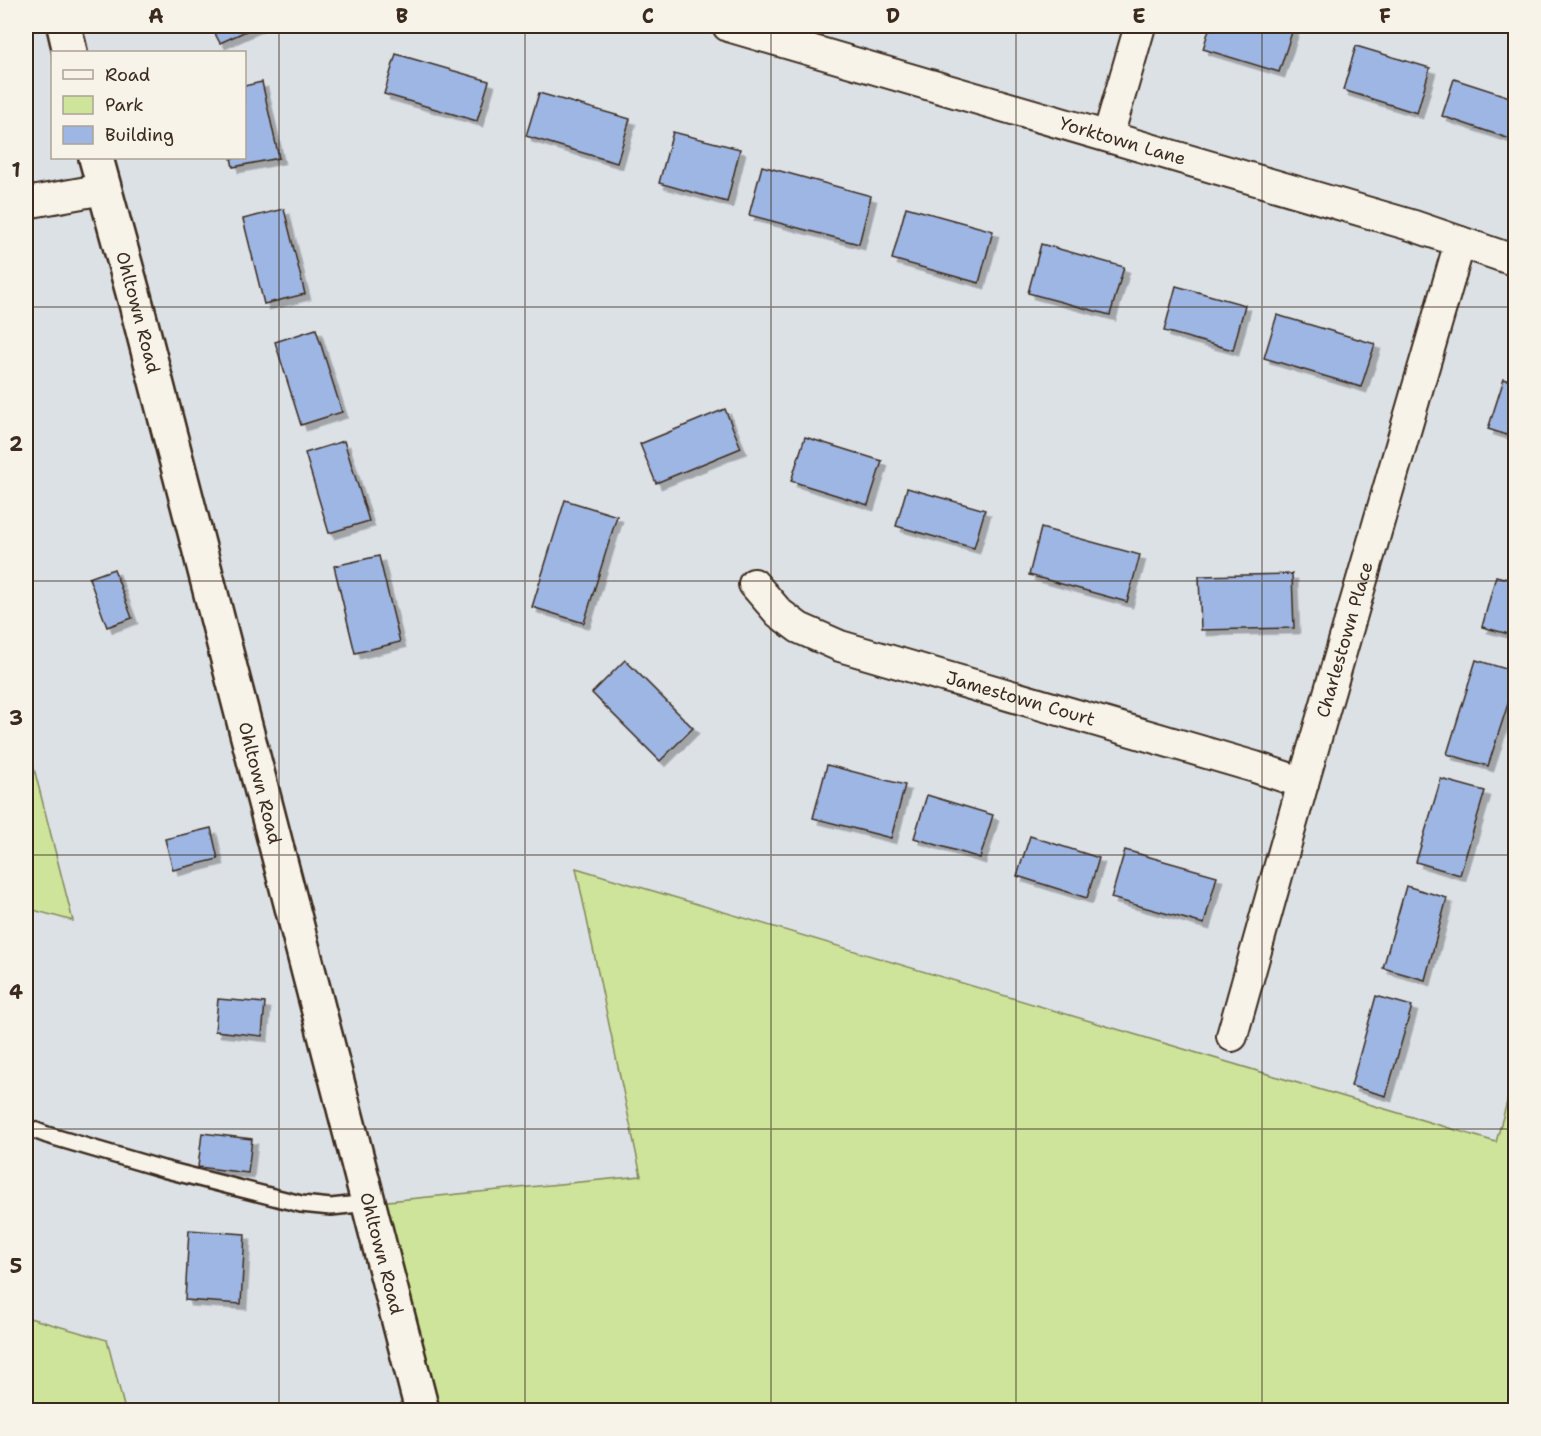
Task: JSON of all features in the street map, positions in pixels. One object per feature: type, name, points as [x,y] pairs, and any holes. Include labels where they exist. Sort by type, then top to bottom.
[{"type":"street","points":[[64,26],[70,51]]},
{"type":"street","name":"Yorktown Lane","points":[[728,26],[1414,226],[1515,261]]},
{"type":"street","points":[[1108,135],[1140,26]]},
{"type":"street","name":"Ohltown Road","points":[[96,159],[135,300],[422,1410]]},
{"type":"street","points":[[26,203],[104,189]]},
{"type":"street","name":"Charlestown Place","points":[[1232,1036],[1460,242]]},
{"type":"street","name":"Jamestown Court","points":[[754,584],[778,613],[792,623],[840,646],[1243,763],[1303,783]]},
{"type":"lane","points":[[26,1127],[163,1169],[301,1204],[331,1207],[368,1203]]},
{"type":"green space","points":[[26,737],[73,921],[26,908]]},
{"type":"green space","points":[[576,868],[1496,1142],[1515,1073],[1515,1410],[422,1410],[368,1203],[641,1176]]},
{"type":"green space","points":[[26,1317],[107,1340],[125,1410],[26,1410]]},
{"type":"building","points":[[211,26],[257,26],[220,43]]},
{"type":"building","points":[[1210,26],[1294,26],[1279,72],[1203,49]]},
{"type":"building","points":[[1356,46],[1430,68],[1417,113],[1343,90]]},
{"type":"building","points":[[396,54],[489,81],[477,121],[384,94]]},
{"type":"building","points":[[1454,79],[1516,99],[1516,134],[1513,140],[1442,116]]},
{"type":"building","points":[[262,82],[279,158],[233,167],[231,159],[246,159],[246,86]]},
{"type":"building","points":[[539,93],[630,119],[617,163],[526,136]]},
{"type":"building","points":[[673,132],[740,149],[727,202],[659,183]]},
{"type":"building","points":[[762,166],[871,196],[859,244],[749,215]]},
{"type":"building","points":[[906,207],[993,231],[979,283],[892,259]]},
{"type":"building","points":[[284,209],[305,294],[264,304],[243,219]]},
{"type":"building","points":[[1041,244],[1124,267],[1110,315],[1028,293]]},
{"type":"building","points":[[1176,286],[1245,305],[1233,350],[1164,331]]},
{"type":"building","points":[[1277,315],[1375,344],[1361,387],[1264,358]]},
{"type":"building","points":[[316,329],[342,412],[301,425],[275,342]]},
{"type":"building","points":[[1504,379],[1516,383],[1516,438],[1488,429]]},
{"type":"building","points":[[725,409],[741,448],[656,483],[640,444]]},
{"type":"building","points":[[805,437],[882,461],[868,505],[791,481]]},
{"type":"building","points":[[344,441],[369,521],[329,533],[305,453]]},
{"type":"building","points":[[907,488],[985,510],[974,548],[896,526]]},
{"type":"building","points":[[565,500],[617,516],[584,623],[532,607]]},
{"type":"building","points":[[1041,528],[1140,555],[1127,602],[1029,575]]},
{"type":"building","points":[[379,556],[400,642],[355,653],[334,566]]},
{"type":"building","points":[[114,569],[132,618],[107,627],[89,578]]},
{"type":"building","points":[[1292,574],[1294,628],[1201,630],[1199,576]]},
{"type":"building","points":[[1496,576],[1516,581],[1516,636],[1482,627]]},
{"type":"building","points":[[625,660],[693,728],[660,761],[592,693]]},
{"type":"building","points":[[1476,660],[1516,672],[1516,679],[1488,766],[1447,754]]},
{"type":"building","points":[[827,765],[905,785],[891,838],[813,818]]},
{"type":"building","points":[[1441,779],[1485,791],[1460,875],[1416,862]]},
{"type":"building","points":[[927,795],[993,815],[980,858],[914,838]]},
{"type":"building","points":[[211,828],[218,859],[173,870],[165,839]]},
{"type":"building","points":[[1030,836],[1099,858],[1087,898],[1017,876]]},
{"type":"building","points":[[1125,850],[1217,876],[1204,924],[1111,898]]},
{"type":"building","points":[[1406,886],[1447,898],[1425,980],[1383,968]]},
{"type":"building","points":[[1376,996],[1412,1006],[1386,1096],[1351,1086]]},
{"type":"building","points":[[218,999],[265,1003],[262,1036],[215,1031]]},
{"type":"building","points":[[202,1133],[252,1139],[248,1173],[198,1167]]},
{"type":"building","points":[[189,1230],[245,1234],[241,1304],[185,1300]]}]
